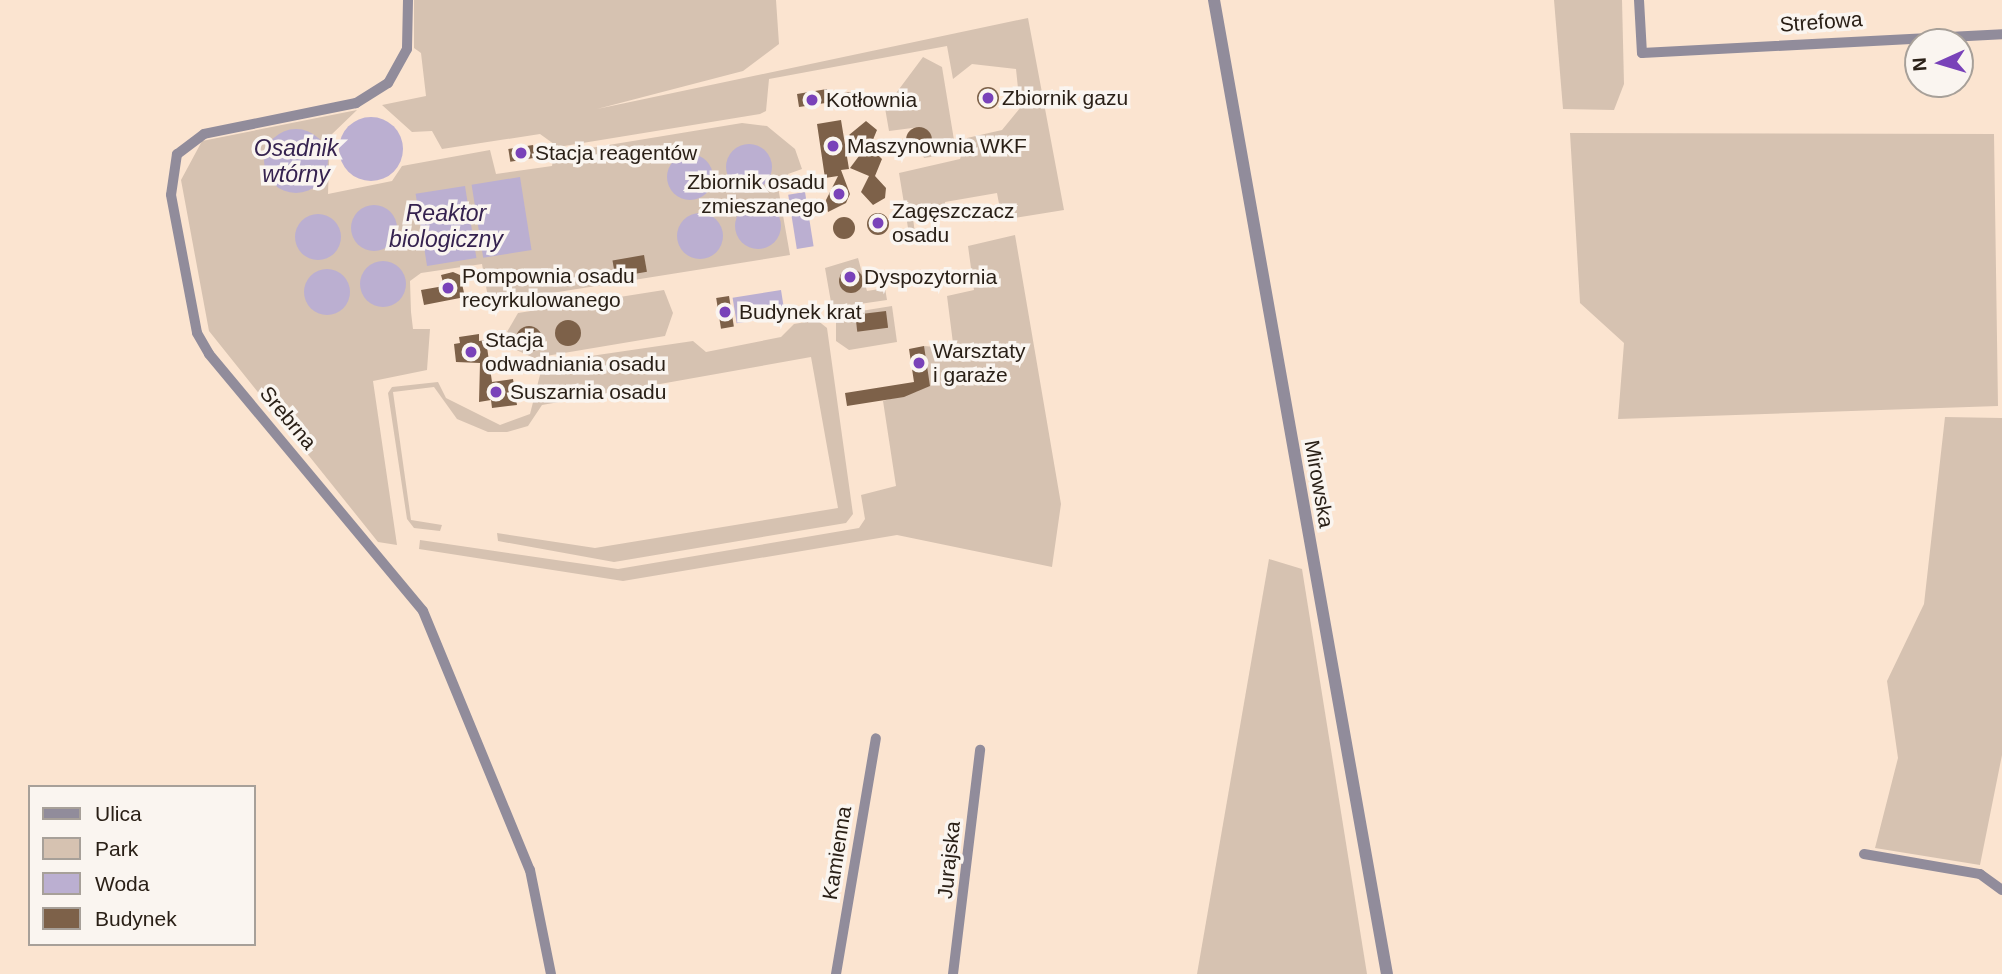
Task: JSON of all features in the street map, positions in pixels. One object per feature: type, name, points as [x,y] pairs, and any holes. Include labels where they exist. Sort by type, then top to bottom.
[{"type":"street","name":"Srebrna","points":[[408,0],[407,49],[388,83],[356,103],[204,134],[177,154],[172,195],[197,333],[209,354],[423,611],[530,870],[551,974]]},
{"type":"street","name":"Mirowska","points":[[1214,0],[1387,974]]},
{"type":"street","name":"Strefowa","points":[[1639,0],[1642,53],[2002,34]]},
{"type":"street","name":"Kamienna","points":[[836,974],[876,738]]},
{"type":"street","name":"Jurajska","points":[[953,974],[980,750]]},
{"type":"street","points":[[1864,854],[1980,874],[2002,890]]},
{"type":"green space","points":[[414,0],[776,0],[779,44],[743,71],[597,109],[1028,18],[1064,210],[1002,220],[997,193],[945,202],[946,213],[913,218],[915,234],[909,234],[899,173],[960,159],[967,138],[1002,130],[1020,108],[1016,69],[972,64],[953,79],[947,46],[769,79],[766,111],[760,114],[558,147],[540,134],[442,149],[432,131],[412,132],[382,105],[426,96],[421,53],[414,48]]},
{"type":"green space","points":[[1554,0],[1622,0],[1624,84],[1614,110],[1563,109]]},
{"type":"green space","points":[[923,57],[942,67],[954,140],[944,155],[924,158],[922,153],[932,142],[929,132],[920,127],[889,131],[885,108]]},
{"type":"green space","points":[[357,110],[330,136],[328,194],[392,181],[402,166],[490,150],[496,174],[552,166],[554,154],[742,123],[767,126],[795,149],[802,169],[788,174],[790,185],[778,187],[790,255],[489,303],[482,264],[421,273],[410,281],[411,312],[413,329],[430,329],[427,370],[373,381],[397,545],[378,542],[209,331],[181,180],[202,141]]},
{"type":"green space","points":[[1570,133],[1994,134],[1998,406],[1618,419],[1624,343],[1580,303]]},
{"type":"green space","points":[[1015,235],[1061,504],[1052,567],[897,535],[623,581],[419,549],[420,540],[618,569],[859,528],[865,519],[861,495],[896,486],[883,401],[918,391],[924,346],[935,347],[937,361],[955,359],[947,296],[974,290],[968,246]]},
{"type":"green space","points":[[858,258],[867,291],[885,288],[887,300],[832,308],[825,268]]},
{"type":"green space","points":[[664,290],[673,313],[665,336],[534,358],[512,348],[507,332],[518,313]]},
{"type":"green space","points":[[892,306],[897,342],[849,350],[836,341],[836,315]]},
{"type":"green space","points":[[817,320],[827,328],[853,514],[846,523],[614,562],[498,541],[497,533],[595,548],[838,508],[811,357],[542,405],[528,426],[507,432],[488,432],[457,419],[434,387],[393,392],[411,520],[442,525],[440,531],[414,528],[407,519],[388,393],[392,387],[438,382],[446,398],[500,425],[530,414],[543,363],[693,341],[706,352],[781,337],[794,324]]},
{"type":"green space","points":[[1945,417],[2002,418],[2002,755],[1980,865],[1875,848],[1898,758],[1887,681],[1924,604]]},
{"type":"green space","points":[[1269,559],[1302,569],[1367,974],[1197,974]]},
{"type":"water","name":"Osadnik wtórny","points":[[371,117],[389,123],[397,131],[403,149],[397,167],[389,175],[371,181],[353,175],[345,167],[339,149],[345,131],[353,123]]},
{"type":"water","name":"Osadnik wtórny","points":[[296,129],[314,135],[322,143],[328,161],[322,179],[314,187],[296,193],[278,187],[270,179],[264,161],[270,143],[278,135]]},
{"type":"water","points":[[749,144],[765,151],[772,167],[765,183],[749,190],[733,183],[726,167],[733,151]]},
{"type":"water","points":[[690,154],[706,161],[713,177],[706,193],[690,200],[674,193],[667,177],[674,161]]},
{"type":"water","name":"Reaktor biologiczny","points":[[520,177],[532,250],[483,258],[472,185]]},
{"type":"water","name":"Reaktor biologiczny","points":[[465,186],[476,258],[427,266],[416,194]]},
{"type":"water","points":[[805,192],[814,246],[797,249],[788,195]]},
{"type":"water","points":[[758,203],[774,210],[781,226],[774,242],[758,249],[742,242],[735,226],[742,210]]},
{"type":"water","name":"Osadnik wtórny","points":[[374,205],[390,212],[397,228],[390,244],[374,251],[358,244],[351,228],[358,212]]},
{"type":"water","points":[[700,213],[716,220],[723,236],[716,252],[700,259],[684,252],[677,236],[684,220]]},
{"type":"water","name":"Osadnik wtórny","points":[[318,214],[334,221],[341,237],[334,253],[318,260],[302,253],[295,237],[302,221]]},
{"type":"water","points":[[383,261],[399,268],[406,284],[399,300],[383,307],[367,300],[360,284],[367,268]]},
{"type":"water","points":[[327,269],[343,276],[350,292],[343,308],[327,315],[311,308],[304,292],[311,276]]},
{"type":"water","points":[[781,290],[785,316],[737,323],[733,298]]},
{"type":"building","name":"Zbiornik gazu","points":[[988,87],[996,90],[999,98],[996,106],[988,109],[980,106],[977,98],[980,90]]},
{"type":"building","name":"Kotłownia","points":[[827,89],[828,95],[851,92],[853,105],[839,101],[799,107],[797,94]]},
{"type":"building","name":"Maszynownia WKF","points":[[841,120],[849,169],[841,170],[850,194],[846,203],[828,212],[826,200],[838,176],[825,178],[817,124]]},
{"type":"building","points":[[866,121],[877,130],[870,147],[882,159],[875,176],[886,188],[885,198],[873,205],[861,192],[869,176],[850,168],[865,148],[849,135]]},
{"type":"building","points":[[919,127],[928,131],[932,140],[928,149],[919,153],[910,149],[906,140],[910,131]]},
{"type":"building","name":"Stacja reagentów","points":[[533,145],[535,158],[510,162],[508,149]]},
{"type":"building","name":"Zagęszczacz osadu","points":[[878,213],[886,216],[889,224],[886,232],[878,235],[870,232],[867,224],[870,216]]},
{"type":"building","name":"Zagęszczacz osadu","points":[[844,217],[852,220],[855,228],[852,236],[844,239],[836,236],[833,228],[836,220]]},
{"type":"building","points":[[644,255],[647,272],[615,277],[612,261]]},
{"type":"building","name":"Dyspozytornia","points":[[851,269],[860,272],[863,281],[860,290],[851,293],[842,290],[839,281],[842,272]]},
{"type":"building","name":"Pompownia osadu recyrkulowanego","points":[[453,272],[460,275],[465,297],[424,305],[421,290],[444,286],[441,275]]},
{"type":"building","name":"Budynek krat","points":[[729,296],[734,327],[721,329],[716,298]]},
{"type":"building","points":[[886,311],[888,328],[857,332],[855,315]]},
{"type":"building","points":[[568,320],[577,324],[581,333],[577,342],[568,346],[559,342],[555,333],[559,324]]},
{"type":"building","points":[[529,326],[538,330],[542,339],[538,348],[529,352],[520,348],[516,339],[520,330]]},
{"type":"building","points":[[479,334],[479,341],[486,340],[492,382],[513,379],[517,405],[492,408],[491,400],[479,402],[480,363],[456,362],[454,344],[460,343],[459,337]]},
{"type":"building","points":[[924,346],[930,386],[904,397],[847,406],[845,393],[914,382],[909,349]]},
{"type":"place","name":"Zbiornik gazu","points":[[988,98]]},
{"type":"place","name":"Kotłownia","points":[[812,100]]},
{"type":"place","name":"Maszynownia WKF","points":[[833,146]]},
{"type":"place","name":"Stacja reagentów","points":[[521,153]]},
{"type":"place","name":"Zbiornik osadu zmieszanego","points":[[839,194]]},
{"type":"place","name":"Zagęszczacz osadu","points":[[878,223]]},
{"type":"place","name":"Dyspozytornia","points":[[850,277]]},
{"type":"place","name":"Pompownia osadu recyrkulowanego","points":[[448,288]]},
{"type":"place","name":"Budynek krat","points":[[725,312]]},
{"type":"place","name":"Stacja odwadniania osadu","points":[[471,352]]},
{"type":"place","name":"Warsztaty i garaże","points":[[919,363]]},
{"type":"place","name":"Suszarnia osadu","points":[[496,392]]}]
